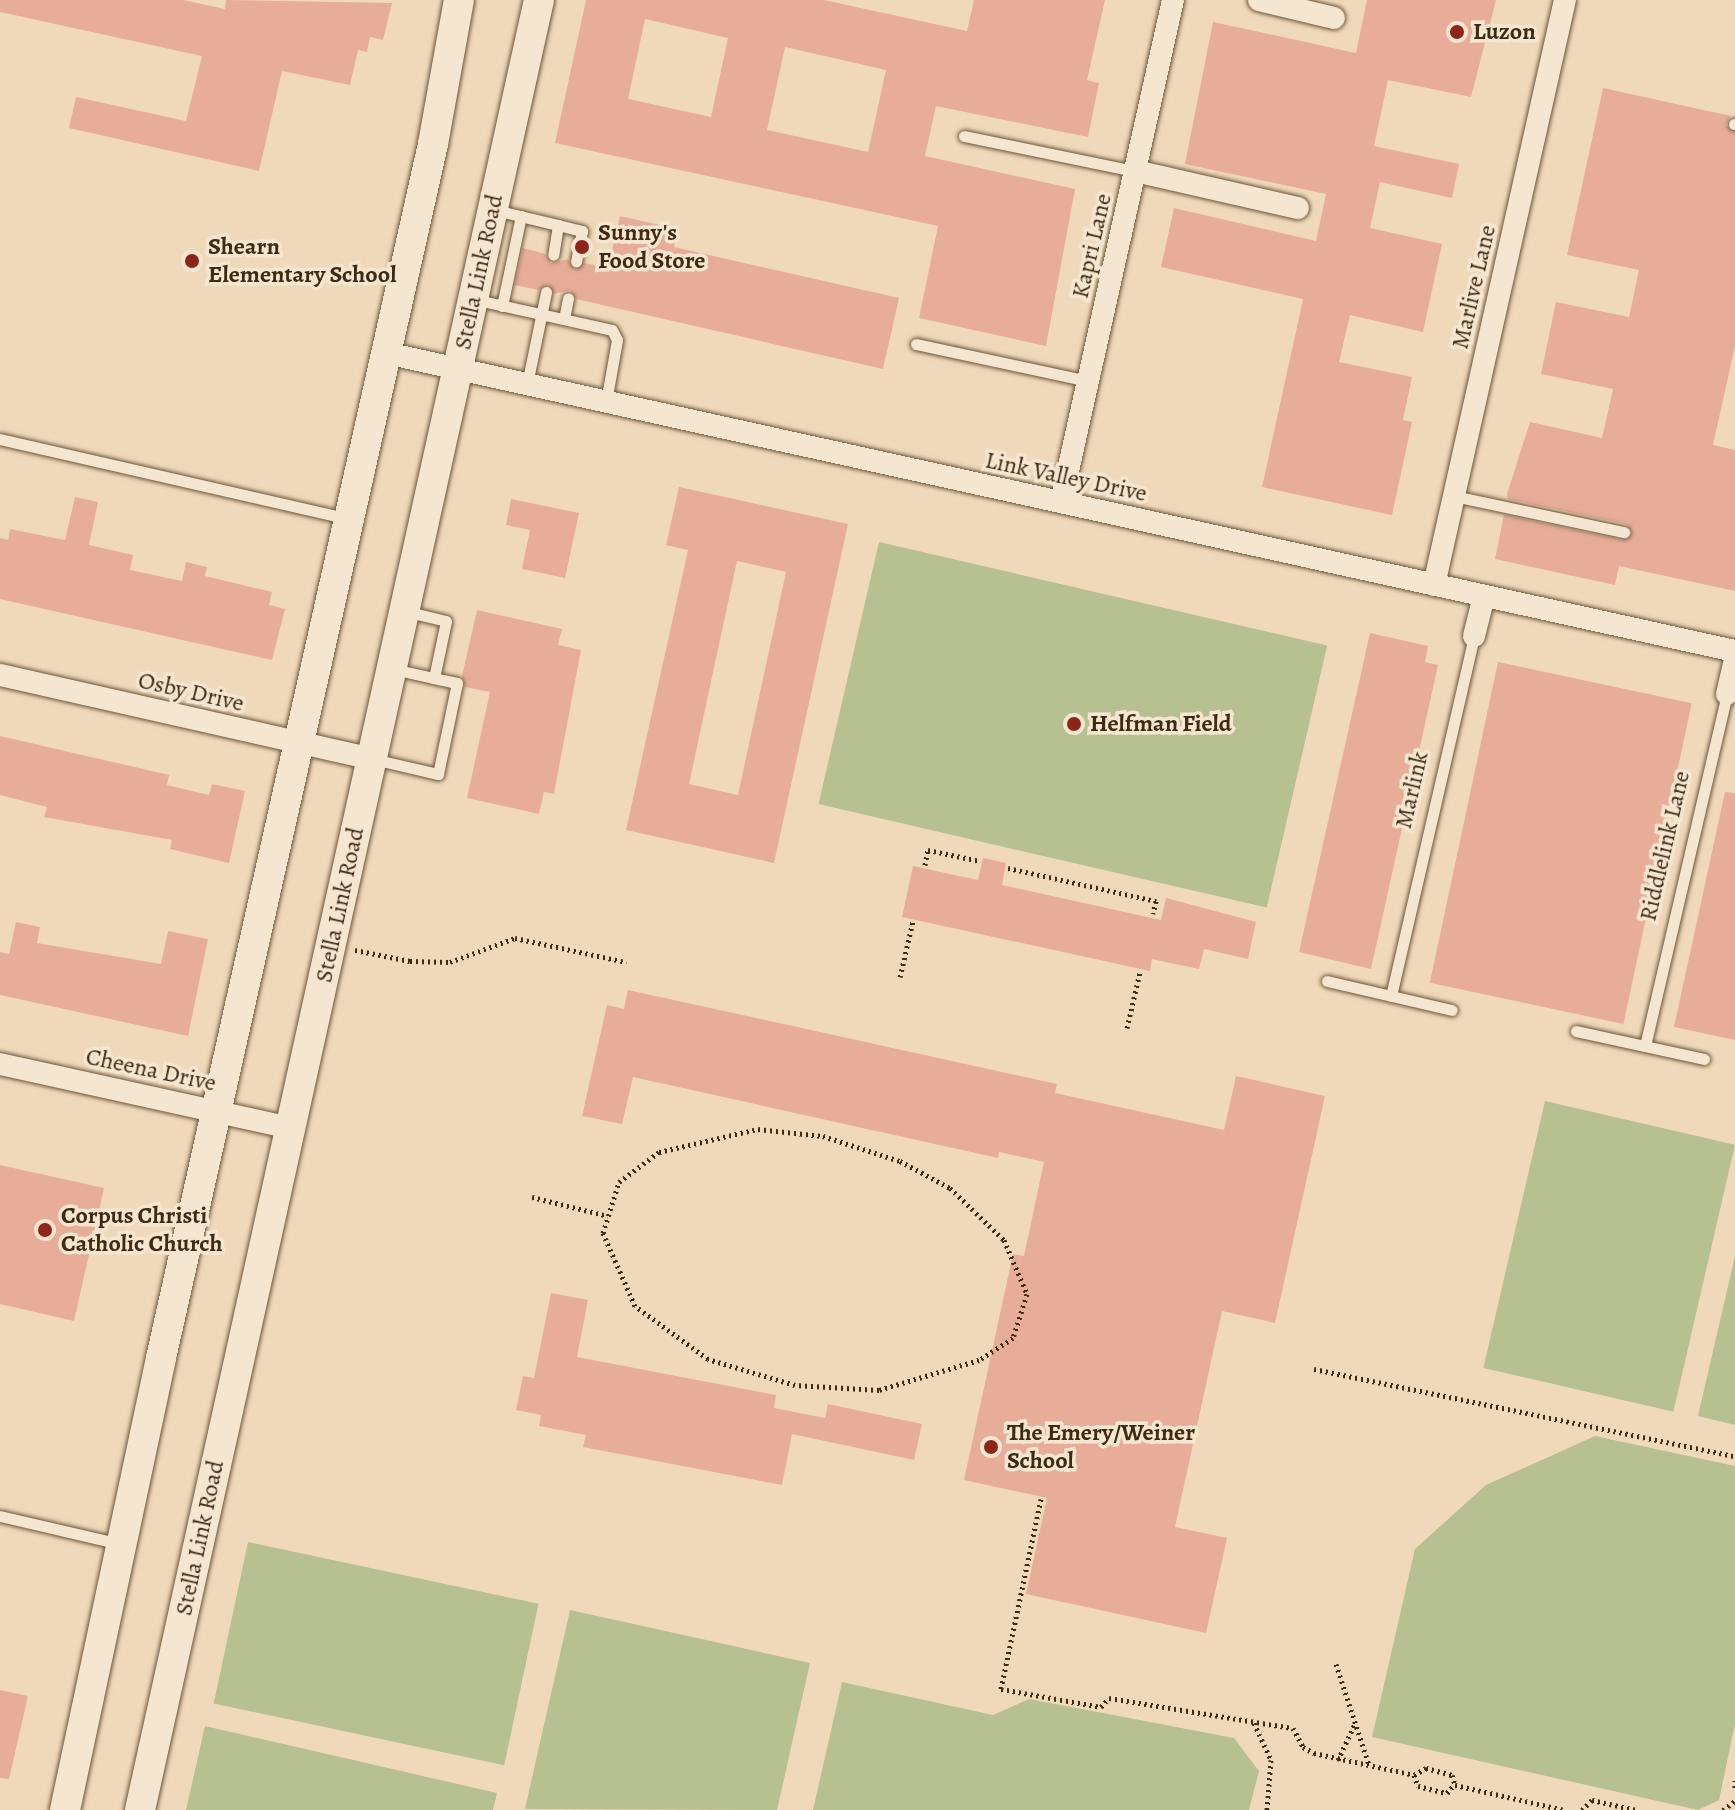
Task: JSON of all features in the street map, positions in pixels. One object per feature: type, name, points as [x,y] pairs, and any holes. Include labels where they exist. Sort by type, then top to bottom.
[{"type":"main road","points":[[65,1810],[350,519],[459,0]]},
{"type":"main road","name":"Stella Link Road","points":[[140,1810],[457,369],[487,303],[506,213],[539,0]]},
{"type":"street","name":"Kapri Lane","points":[[1061,502],[1173,0]]},
{"type":"street","points":[[1259,0],[1334,18]]},
{"type":"street","name":"Marlive Lane","points":[[1434,585],[1565,0]]},
{"type":"street","points":[[1135,171],[1298,208]]},
{"type":"street","name":"Link Valley Drive","points":[[386,353],[1735,651]]},
{"type":"street","name":"Marlink","points":[[1474,636],[1484,596]]},
{"type":"street","name":"Riddlelink Lane","points":[[1727,694],[1735,659]]},
{"type":"street","name":"Osby Drive","points":[[0,675],[372,759]]},
{"type":"street","name":"Cheena Drive","points":[[0,1064],[290,1128]]},
{"type":"lane","points":[[964,136],[1135,171]]},
{"type":"lane","points":[[506,213],[582,231],[576,261]]},
{"type":"lane","points":[[553,255],[558,225]]},
{"type":"lane","points":[[527,384],[546,292]]},
{"type":"lane","points":[[564,319],[568,298]]},
{"type":"lane","points":[[487,303],[612,330],[617,340],[606,402]]},
{"type":"lane","points":[[916,344],[1088,381]]},
{"type":"lane","points":[[0,439],[350,519]]},
{"type":"lane","points":[[1454,496],[1624,532]]},
{"type":"lane","points":[[404,611],[446,621],[434,678]]},
{"type":"lane","name":"Marlink","points":[[1391,996],[1474,636]]},
{"type":"lane","points":[[372,759],[438,774],[457,683],[392,669]]},
{"type":"lane","name":"Riddlelink Lane","points":[[1645,1046],[1727,694]]},
{"type":"lane","points":[[1327,981],[1452,1010]]},
{"type":"lane","points":[[1576,1031],[1704,1059]]},
{"type":"lane","points":[[0,1516],[122,1544]]},
{"type":"path","points":[[925,865],[928,850],[980,861]]},
{"type":"path","points":[[1008,868],[1156,901],[1153,914]]},
{"type":"path","points":[[900,977],[913,921]]},
{"type":"path","points":[[331,944],[430,963],[450,962],[515,938],[626,962]]},
{"type":"path","points":[[1127,1028],[1140,972]]},
{"type":"path","points":[[758,1129],[823,1136],[900,1161],[950,1188],[1004,1240],[1027,1294],[1013,1338],[979,1360],[879,1390],[795,1385],[708,1359],[635,1306],[603,1233],[608,1216],[619,1182],[659,1152],[758,1129]]},
{"type":"path","points":[[532,1197],[608,1216]]},
{"type":"path","points":[[1314,1369],[1735,1456]]},
{"type":"path","points":[[1041,1499],[1001,1689],[1101,1707],[1109,1698],[1293,1728],[1303,1747],[1338,1760],[1414,1775],[1426,1768],[1452,1775],[1455,1785]]},
{"type":"path","points":[[1336,1664],[1369,1765]]},
{"type":"path","points":[[1254,1722],[1271,1760],[1267,1810]]},
{"type":"path","points":[[1338,1760],[1356,1723]]},
{"type":"path","points":[[1414,1775],[1418,1786],[1447,1793],[1455,1785]]},
{"type":"path","points":[[1735,1780],[1735,1789]]},
{"type":"path","points":[[1455,1785],[1564,1810]]},
{"type":"path","points":[[1582,1810],[1592,1800],[1636,1810]]},
{"type":"path","points":[[1723,1810],[1735,1801]]},
{"type":"green space","name":"Helfman Field","points":[[879,542],[1327,645],[1267,908],[818,804]]},
{"type":"green space","points":[[1545,1101],[1735,1145],[1673,1412],[1483,1368]]},
{"type":"green space","points":[[1735,1256],[1735,1425],[1698,1416]]},
{"type":"green space","points":[[1595,1436],[1735,1466],[1735,1724],[1719,1800],[1698,1810],[1372,1737],[1415,1549],[1486,1485]]},
{"type":"green space","points":[[248,1542],[539,1604],[504,1765],[214,1703]]},
{"type":"green space","points":[[570,1610],[810,1663],[777,1810],[525,1809]]},
{"type":"green space","points":[[842,1682],[993,1715],[1029,1699],[1234,1738],[1259,1771],[1249,1810],[813,1810]]},
{"type":"green space","points":[[205,1726],[497,1793],[493,1810],[186,1810]]},
{"type":"building","points":[[0,0],[183,0],[225,9],[226,0],[392,3],[383,40],[370,37],[367,52],[358,50],[350,85],[282,71],[259,171],[69,128],[76,97],[186,121],[202,56],[0,12]]},
{"type":"building","points":[[586,0],[824,0],[967,31],[974,0],[1105,0],[1087,80],[1099,83],[1088,137],[936,106],[925,156],[1075,189],[1046,346],[919,318],[938,226],[555,143]],"holes":[[[645,19],[728,38],[711,117],[628,99]],[[785,47],[886,70],[868,152],[767,130]]]},
{"type":"building","points":[[1367,0],[1496,0],[1471,97],[1388,80],[1374,146],[1459,164],[1452,198],[1380,182],[1370,228],[1442,244],[1423,332],[1350,315],[1339,362],[1412,377],[1403,420],[1412,422],[1392,515],[1262,487],[1303,299],[1161,267],[1174,208],[1316,241],[1326,194],[1185,164],[1213,22],[1356,53]]},
{"type":"building","points":[[1603,88],[1731,116],[1726,125],[1735,132],[1735,346],[1713,445],[1735,450],[1735,591],[1619,566],[1615,585],[1495,559],[1504,515],[1622,540],[1632,534],[1626,524],[1508,499],[1507,494],[1530,422],[1602,438],[1613,389],[1541,374],[1556,302],[1629,317],[1639,270],[1567,255]]},
{"type":"building","points":[[620,216],[678,229],[674,247],[899,298],[883,369],[576,299],[570,290],[554,294],[548,284],[538,290],[515,285],[523,248],[545,254],[551,263],[568,259],[574,269],[584,263],[608,268]]},
{"type":"building","points":[[679,487],[848,524],[774,863],[626,830],[688,550],[666,545]],"holes":[[[737,561],[786,572],[738,795],[689,784]]]},
{"type":"building","points":[[75,497],[98,502],[89,545],[133,555],[130,570],[182,581],[186,562],[207,567],[205,576],[272,592],[269,605],[285,609],[272,660],[0,599],[0,538],[8,540],[10,529],[65,540]]},
{"type":"building","points":[[511,499],[579,513],[565,578],[522,569],[530,530],[506,525]]},
{"type":"building","points":[[477,610],[562,629],[558,645],[581,650],[554,794],[544,792],[539,814],[467,798],[490,692],[465,687],[462,676]]},
{"type":"building","points":[[1370,633],[1428,646],[1425,662],[1438,665],[1371,969],[1299,952]]},
{"type":"building","points":[[1498,662],[1692,703],[1623,1024],[1430,983]]},
{"type":"building","points":[[0,736],[169,775],[167,785],[209,795],[212,784],[245,791],[229,863],[170,849],[172,840],[44,817],[47,807],[0,795]]},
{"type":"building","points":[[1725,792],[1735,793],[1735,1040],[1674,1027]]},
{"type":"building","points":[[983,858],[1006,863],[1002,885],[1161,920],[1166,898],[1256,922],[1248,959],[1204,949],[1199,969],[1152,959],[1150,971],[902,917],[913,866],[978,880]]},
{"type":"building","points":[[16,922],[40,927],[37,943],[161,964],[168,931],[208,939],[188,1036],[0,995],[0,952],[9,954]]},
{"type":"building","points":[[628,990],[1057,1084],[1055,1093],[1224,1130],[1236,1076],[1325,1096],[1275,1323],[1222,1311],[1175,1527],[1227,1538],[1206,1633],[1026,1594],[1047,1498],[964,1480],[1013,1254],[1024,1256],[1044,1162],[999,1152],[998,1158],[633,1077],[622,1124],[582,1116],[607,1005],[624,1009]]},
{"type":"building","name":"Corpus Christi Catholic Church","points":[[0,1165],[104,1188],[74,1321],[0,1304]]},
{"type":"building","points":[[551,1293],[588,1300],[577,1357],[776,1395],[774,1408],[825,1418],[828,1404],[922,1424],[914,1460],[792,1434],[782,1485],[583,1447],[586,1435],[539,1426],[541,1415],[516,1410],[523,1376],[534,1378]]},
{"type":"building","points":[[0,1690],[28,1696],[9,1779],[0,1778]]},
{"type":"place","name":"Luzon","points":[[1457,32]]},
{"type":"place","name":"Sunny's Food Store","points":[[582,247]]},
{"type":"place","name":"Shearn Elementary School","points":[[192,261]]},
{"type":"place","name":"Helfman Field","points":[[1074,724]]},
{"type":"place","name":"Corpus Christi Catholic Church","points":[[45,1230]]},
{"type":"place","name":"The Emery/Weiner School","points":[[991,1447]]}]
